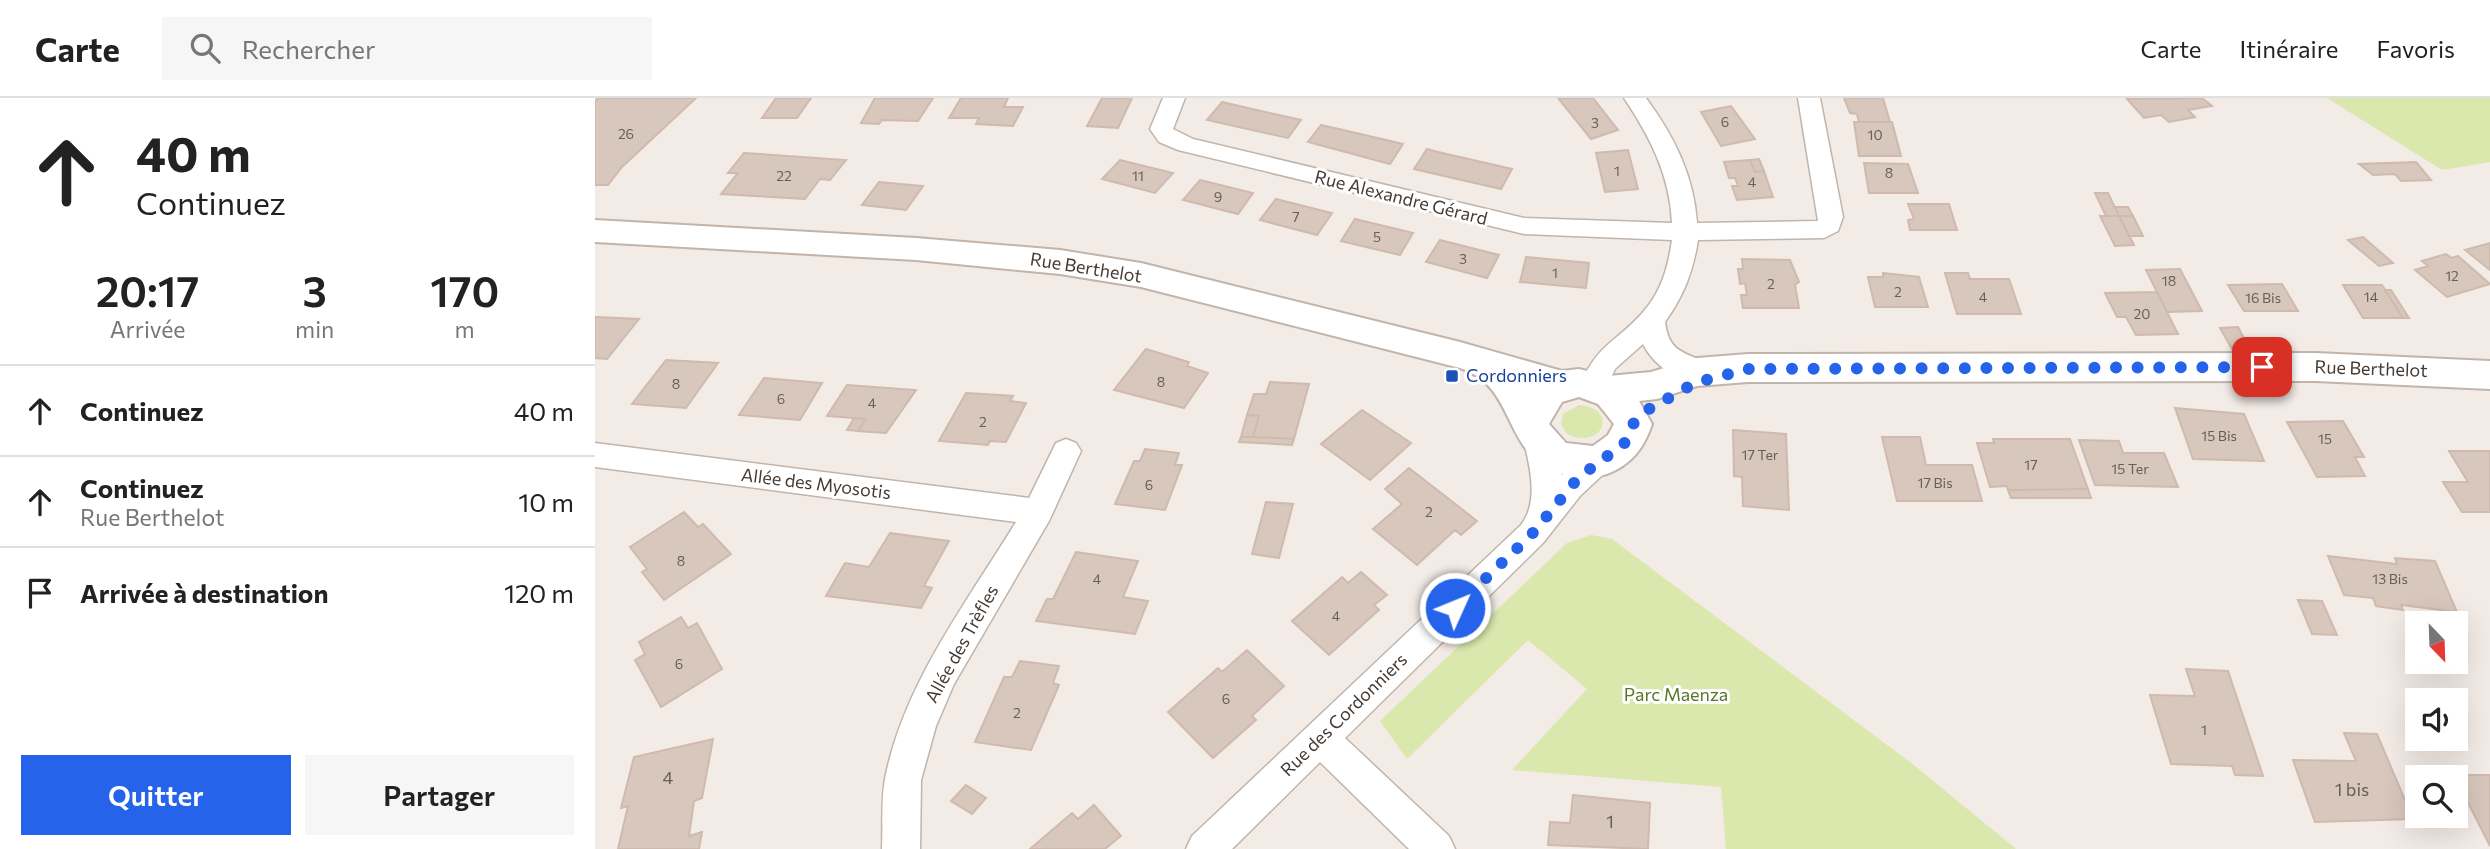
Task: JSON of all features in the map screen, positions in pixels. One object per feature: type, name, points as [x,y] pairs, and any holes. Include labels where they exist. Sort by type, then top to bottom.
[{"type":"street","name":"Rue Alexandre Gérard","points":[[1174,98],[1161,129],[1167,137],[1186,145],[1505,223],[1568,230],[1684,232]]},
{"type":"street","points":[[1588,387],[1625,405],[1633,424],[1624,444],[1600,460],[1571,461],[1552,455],[1535,434],[1533,410],[1540,400],[1588,387],[1612,352],[1652,321],[1671,298],[1683,270],[1684,232],[1680,184],[1673,161],[1655,123],[1635,98]]},
{"type":"street","points":[[1684,232],[1824,229],[1829,225],[1831,218],[1809,98]]},
{"type":"street","name":"Rue Berthelot","points":[[595,232],[916,248],[1060,262],[1141,275],[1588,387],[1657,385],[1672,377],[1697,372],[1748,369],[2316,367],[2490,375]]},
{"type":"street","points":[[1652,321],[1653,336],[1660,354],[1674,364],[1697,372]]},
{"type":"street","points":[[1488,363],[1514,392],[1535,434],[1547,474],[1543,521]]},
{"type":"street","name":"Rue Berthelot","points":[[1633,424],[1672,394],[1695,383],[1748,369]]},
{"type":"street","name":"Allée des Trèfles","points":[[901,849],[904,780],[919,726],[941,675],[1038,512],[1066,451]]},
{"type":"street","name":"Allée des Myosotis","points":[[595,455],[1038,512]]},
{"type":"street","name":"Rue des Cordonniers","points":[[1205,849],[1543,521],[1569,486],[1600,460]]},
{"type":"street","points":[[1321,738],[1359,779],[1436,849]]},
{"type":"green space","points":[[2327,98],[2490,98],[2490,162],[2442,170]]},
{"type":"green space","points":[[1579,405],[1592,408],[1603,420],[1602,427],[1589,437],[1579,438],[1567,434],[1561,424],[1563,414]]},
{"type":"green space","name":"Parc Maenza","points":[[1591,535],[1612,539],[1915,766],[2016,849],[1726,849],[1721,787],[1512,770],[1587,689],[1528,640],[1407,759],[1380,721],[1567,543]]},
{"type":"building","points":[[598,98],[696,98],[622,167],[608,185],[595,185],[595,101]]},
{"type":"building","points":[[776,98],[811,98],[797,118],[762,118]]},
{"type":"building","points":[[875,98],[933,98],[918,121],[882,120],[879,124],[861,123]]},
{"type":"building","points":[[961,98],[1008,98],[1004,107],[1023,107],[1013,126],[976,124],[979,118],[949,118]]},
{"type":"building","points":[[1102,98],[1132,98],[1118,128],[1087,126]]},
{"type":"building","points":[[1558,98],[1593,98],[1618,130],[1591,139]]},
{"type":"building","points":[[1844,98],[1883,98],[1890,122],[1859,122],[1857,114],[1850,113]]},
{"type":"building","points":[[2202,98],[2212,106],[2188,110],[2195,117],[2169,122],[2161,115],[2144,118],[2127,99]]},
{"type":"building","points":[[1222,102],[1301,120],[1288,138],[1207,120]]},
{"type":"building","points":[[1731,106],[1755,139],[1721,146],[1701,112]]},
{"type":"building","points":[[1854,122],[1892,122],[1901,156],[1859,156]]},
{"type":"building","points":[[1321,125],[1403,144],[1390,164],[1308,142]]},
{"type":"building","points":[[1427,149],[1512,169],[1501,189],[1414,169]]},
{"type":"building","points":[[1628,150],[1638,189],[1605,192],[1596,153]]},
{"type":"building","points":[[744,153],[846,160],[830,180],[820,179],[805,199],[721,194],[738,173],[728,173]]},
{"type":"building","points":[[1759,159],[1764,171],[1755,172],[1750,160]]},
{"type":"building","points":[[1120,160],[1173,173],[1155,193],[1102,179]]},
{"type":"building","points":[[1750,160],[1755,172],[1764,171],[1773,197],[1737,200],[1732,186],[1738,186],[1735,178],[1729,178],[1724,162]]},
{"type":"building","points":[[2416,162],[2431,180],[2401,181],[2395,174],[2373,175],[2359,164]]},
{"type":"building","points":[[1864,163],[1908,164],[1918,193],[1869,193]]},
{"type":"building","points":[[1200,180],[1253,193],[1238,214],[1183,200]]},
{"type":"building","points":[[879,182],[923,186],[906,210],[862,205]]},
{"type":"building","points":[[2095,193],[2108,193],[2119,216],[2106,216]]},
{"type":"building","points":[[1276,199],[1332,213],[1317,235],[1260,220]]},
{"type":"building","points":[[1908,204],[1949,204],[1957,230],[1910,230],[1908,220],[1914,219]]},
{"type":"building","points":[[2115,207],[2128,207],[2133,216],[2119,216]]},
{"type":"building","points":[[2100,216],[2119,216],[2134,245],[2115,246]]},
{"type":"building","points":[[2119,216],[2133,216],[2143,236],[2129,236]]},
{"type":"building","points":[[1355,219],[1413,233],[1400,255],[1341,241]]},
{"type":"building","points":[[2363,237],[2393,263],[2379,266],[2348,240]]},
{"type":"building","points":[[1440,240],[1499,255],[1487,278],[1426,262]]},
{"type":"building","points":[[2490,243],[2490,270],[2465,250]]},
{"type":"building","points":[[2446,254],[2452,258],[2458,256],[2490,284],[2447,297],[2415,270],[2428,266],[2422,261]]},
{"type":"building","points":[[1526,257],[1589,263],[1586,288],[1520,282]]},
{"type":"building","points":[[1742,259],[1790,260],[1799,282],[1795,285],[1799,308],[1743,308],[1741,295],[1747,295],[1745,283],[1740,284],[1738,269],[1743,269]]},
{"type":"building","points":[[2180,269],[2202,311],[2167,312],[2146,270]]},
{"type":"building","points":[[1883,273],[1919,277],[1928,307],[1875,307],[1868,277],[1883,277]]},
{"type":"building","points":[[1945,273],[1968,273],[1970,279],[2009,279],[2021,314],[1957,314]]},
{"type":"building","points":[[2282,284],[2298,311],[2244,311],[2228,285]]},
{"type":"building","points":[[2343,285],[2382,285],[2403,318],[2363,318]]},
{"type":"building","points":[[2385,290],[2391,290],[2409,318],[2403,318]]},
{"type":"building","points":[[2157,292],[2178,334],[2136,335],[2126,317],[2117,317],[2105,293]]},
{"type":"building","points":[[595,317],[639,319],[607,359],[595,358]]},
{"type":"building","points":[[2238,327],[2250,350],[2232,349],[2220,328]]},
{"type":"building","points":[[1146,349],[1189,362],[1187,366],[1208,373],[1184,408],[1114,390]]},
{"type":"building","points":[[666,360],[718,363],[686,408],[632,404]]},
{"type":"building","points":[[764,378],[822,383],[800,420],[739,415]]},
{"type":"building","points":[[1270,382],[1309,384],[1294,439],[1253,437],[1259,416],[1247,415],[1254,394],[1266,394]]},
{"type":"building","points":[[847,385],[916,390],[886,433],[858,431],[866,419],[827,416]]},
{"type":"building","points":[[966,393],[1013,396],[1010,401],[1026,403],[1006,442],[990,441],[988,445],[939,441]]},
{"type":"building","points":[[2175,408],[2244,414],[2264,461],[2193,459]]},
{"type":"building","points":[[1362,410],[1411,443],[1370,480],[1321,444]]},
{"type":"building","points":[[1247,415],[1259,416],[1253,437],[1241,437]]},
{"type":"building","points":[[854,418],[866,419],[858,431],[847,430]]},
{"type":"building","points":[[2343,421],[2364,457],[2355,457],[2365,476],[2317,477],[2287,422]]},
{"type":"building","points":[[1733,430],[1786,434],[1789,510],[1743,506],[1742,477],[1734,476]]},
{"type":"building","points":[[1241,437],[1294,439],[1292,445],[1239,442]]},
{"type":"building","points":[[1882,437],[1920,437],[1926,465],[1972,465],[1982,501],[1897,501]]},
{"type":"building","points":[[1993,439],[2070,439],[2088,489],[2008,490],[2007,486],[1990,487],[1977,443],[1994,443]]},
{"type":"building","points":[[2079,440],[2119,441],[2123,453],[2164,453],[2178,487],[2095,485]]},
{"type":"building","points":[[1145,449],[1179,453],[1175,465],[1182,465],[1165,510],[1115,504],[1134,461],[1140,461]]},
{"type":"building","points":[[2449,451],[2490,451],[2490,512],[2462,512],[2443,482],[2468,482]]},
{"type":"building","points":[[1409,468],[1477,521],[1461,535],[1455,530],[1417,565],[1373,529],[1402,504],[1385,489]]},
{"type":"building","points":[[2088,489],[2091,498],[2011,498],[2008,490]]},
{"type":"building","points":[[1266,502],[1293,504],[1279,558],[1252,554]]},
{"type":"building","points":[[684,512],[698,527],[703,524],[731,554],[664,600],[642,572],[647,569],[630,547]]},
{"type":"building","points":[[890,533],[949,541],[924,586],[932,588],[921,608],[826,596],[845,563],[869,567]]},
{"type":"building","points":[[1076,552],[1138,561],[1123,597],[1148,601],[1135,634],[1036,621],[1047,599],[1053,599]]},
{"type":"building","points":[[2328,556],[2397,564],[2395,558],[2435,561],[2457,611],[2401,605],[2403,610],[2376,606],[2373,598],[2344,595]]},
{"type":"building","points":[[1361,572],[1387,595],[1374,605],[1379,610],[1329,655],[1292,621],[1342,577],[1348,583]]},
{"type":"building","points":[[2298,600],[2322,601],[2337,635],[2312,634]]},
{"type":"building","points":[[681,617],[688,628],[697,623],[722,669],[661,707],[635,660],[645,654],[639,642]]},
{"type":"building","points":[[1247,650],[1284,686],[1252,716],[1256,720],[1213,758],[1168,712],[1218,668],[1222,672]]},
{"type":"building","points":[[1020,661],[1059,666],[1053,683],[1059,685],[1031,750],[975,742],[1004,677],[1012,677]]},
{"type":"building","points":[[2186,669],[2228,671],[2263,776],[2235,775],[2232,766],[2171,764],[2150,695],[2195,696]]},
{"type":"building","points":[[2344,733],[2377,734],[2405,800],[2405,819],[2315,822],[2293,760],[2356,761]]},
{"type":"building","points":[[713,739],[702,798],[694,801],[689,836],[702,832],[699,849],[618,849],[628,806],[621,808],[634,757]]},
{"type":"building","points":[[2468,775],[2490,775],[2490,846],[2468,803]]},
{"type":"building","points":[[966,785],[986,798],[972,814],[951,801]]},
{"type":"building","points":[[1573,795],[1650,803],[1648,849],[1548,845],[1550,822],[1570,823]]},
{"type":"building","points":[[1094,805],[1121,836],[1105,849],[1030,849],[1072,813],[1078,819]]},
{"type":"place","name":"Cordonniers","points":[[1452,376]]},
{"type":"route","points":[[1455,608],[1532,534],[1569,486],[1624,444],[1633,424],[1649,409],[1695,383],[1748,369],[2262,367]]}]
